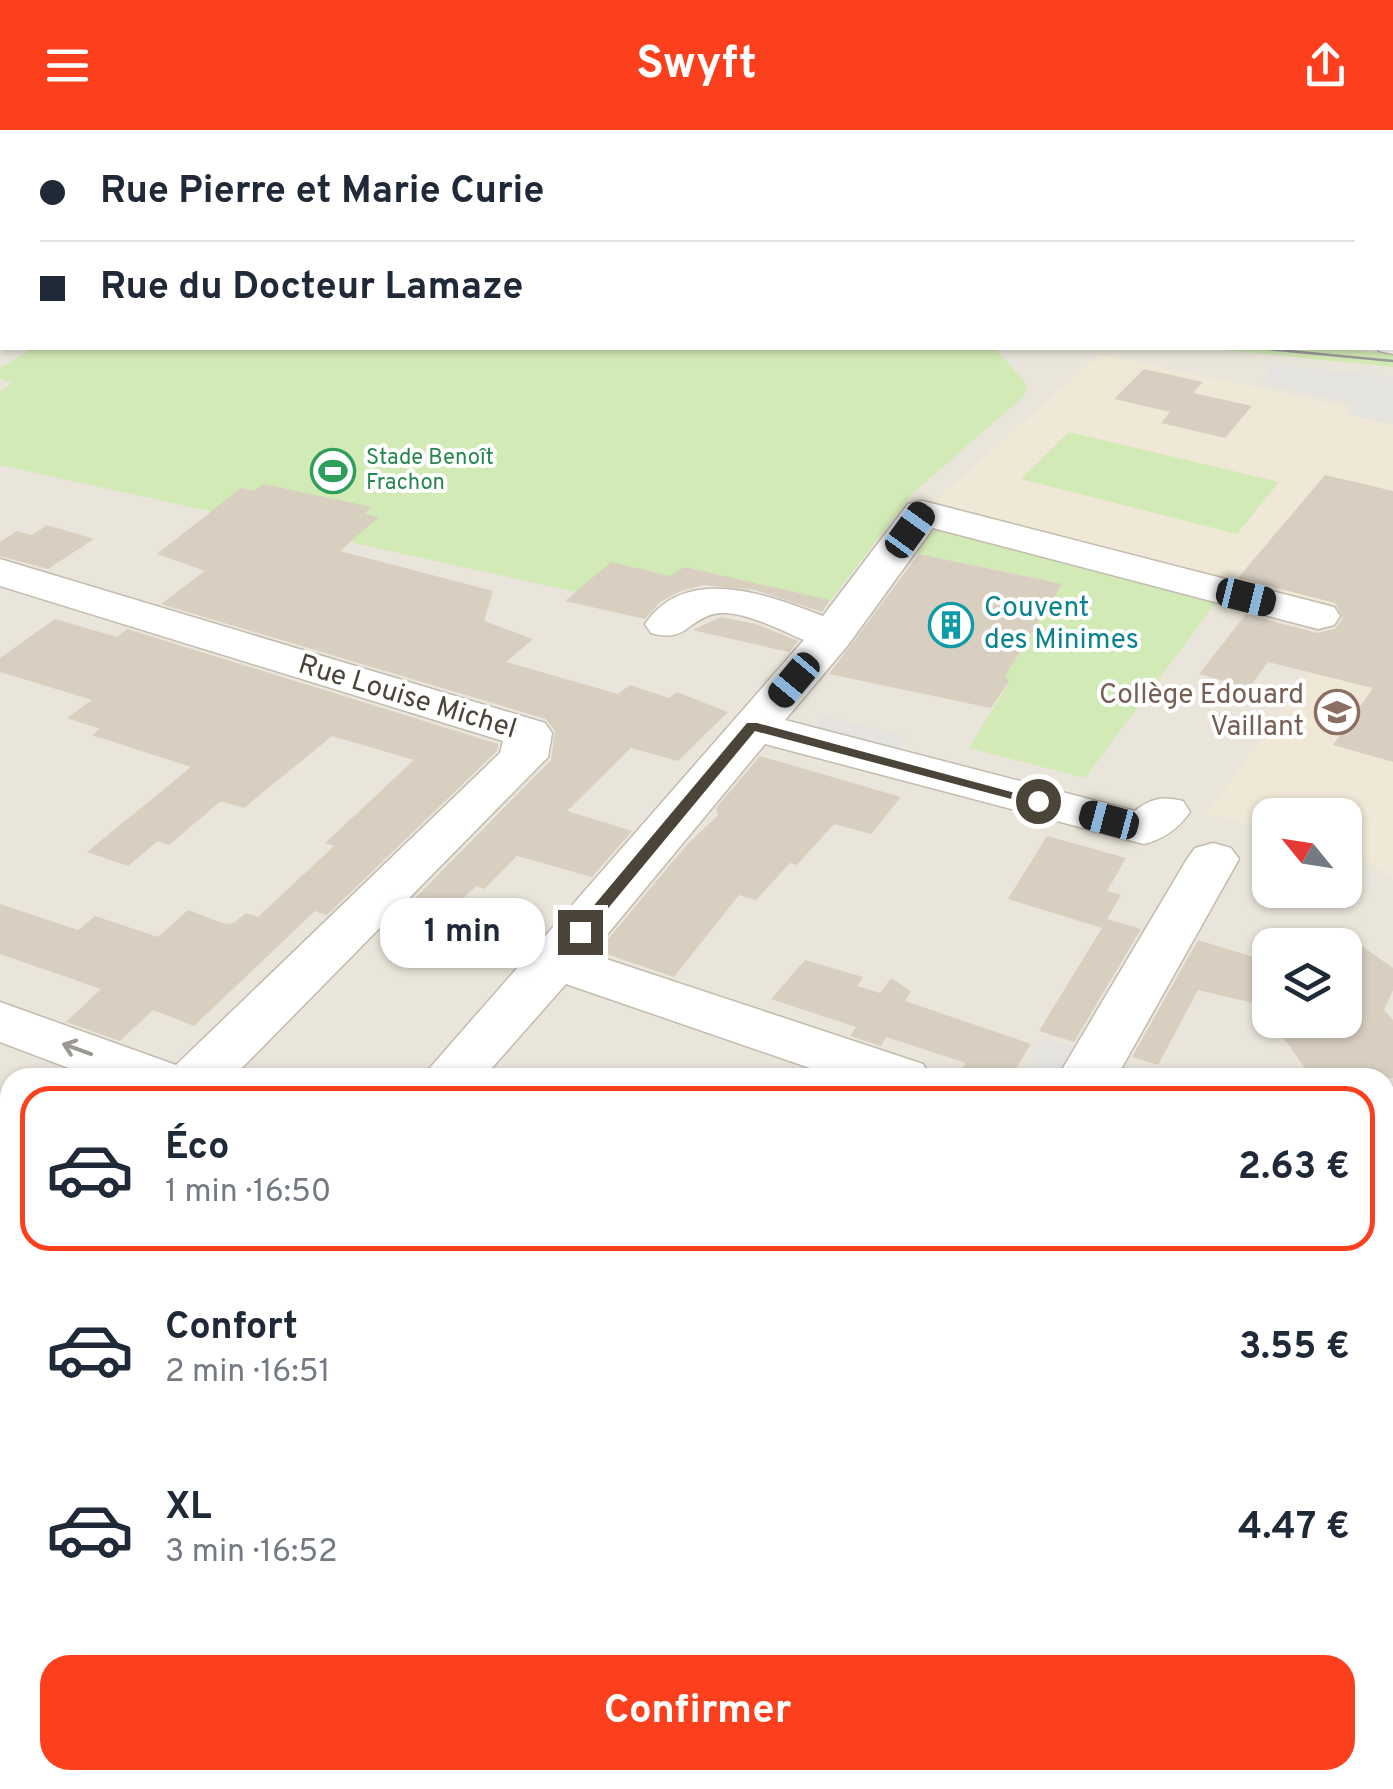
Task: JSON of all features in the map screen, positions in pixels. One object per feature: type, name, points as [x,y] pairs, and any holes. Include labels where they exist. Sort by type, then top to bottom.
[{"type":"street","points":[[459,1068],[556,961],[832,634],[922,513],[1318,616]]},
{"type":"street","name":"Rue Louise Michel","points":[[0,572],[528,732],[524,757],[207,1068]]},
{"type":"street","points":[[667,624],[702,603],[716,601],[740,604],[832,634]]},
{"type":"street","points":[[752,726],[1144,829],[1166,812]]},
{"type":"street","points":[[1092,1068],[1213,859]]},
{"type":"street","points":[[556,961],[872,1068]]},
{"type":"street","points":[[0,1021],[127,1068]]},
{"type":"shaded area","points":[[0,350],[1393,350],[1393,1068],[0,1068]]},
{"type":"shaded area","name":"Collège Edouard Vaillant","points":[[1100,354],[1348,407],[1348,414],[1393,424],[1393,879],[1362,857],[1362,798],[1252,798],[1252,825],[1207,813],[1356,611],[932,504]]},
{"type":"shaded area","points":[[1271,364],[1393,377],[1393,425],[1347,414],[1352,403],[1263,384]]},
{"type":"shaded area","points":[[825,716],[908,736],[898,749],[815,728]]},
{"type":"shaded area","points":[[1043,1038],[1137,1068],[1024,1068]]},
{"type":"green space","points":[[29,350],[997,350],[1027,385],[1024,396],[913,493],[830,601],[684,567],[631,604],[0,465],[0,392],[12,383],[0,379],[0,368]]},
{"type":"green space","points":[[1224,350],[1352,350],[1393,354],[1393,367]]},
{"type":"green space","points":[[1069,432],[1279,482],[1237,534],[1021,479]]},
{"type":"green space","points":[[947,529],[1217,601],[1085,778],[969,748],[1009,682],[1005,676],[1062,584],[916,553],[933,531]]},
{"type":"building","points":[[1144,369],[1203,382],[1193,393],[1252,406],[1225,438],[1161,423],[1170,412],[1114,399]]},
{"type":"building","points":[[1325,475],[1393,491],[1393,762],[1333,745],[1373,688],[1268,662],[1249,688],[1199,674],[1246,614],[1317,633],[1335,629],[1343,618],[1335,603],[1238,578]]},
{"type":"building","points":[[263,484],[372,507],[364,514],[379,517],[340,551],[493,591],[484,621],[533,639],[506,662],[618,694],[630,685],[669,698],[677,692],[728,712],[678,761],[631,748],[567,811],[632,831],[592,877],[517,856],[484,889],[476,886],[414,946],[380,934],[551,760],[555,731],[546,719],[161,604],[205,571],[157,554],[241,488],[254,491]]},
{"type":"building","points":[[47,525],[94,539],[48,569],[0,556],[0,542],[17,531],[32,535]]},
{"type":"building","name":"Couvent des Minimes","points":[[919,554],[1062,584],[1005,676],[1009,681],[991,708],[829,674]]},
{"type":"building","points":[[611,562],[670,576],[684,567],[830,600],[822,612],[755,590],[704,585],[660,602],[645,619],[565,601]]},
{"type":"building","points":[[721,617],[756,624],[798,641],[789,652],[692,630]]},
{"type":"building","points":[[55,619],[117,637],[127,629],[498,744],[497,751],[327,915],[315,911],[194,1026],[153,1010],[120,1041],[66,1022],[101,989],[0,954],[0,904],[78,930],[95,916],[158,937],[188,910],[225,924],[234,923],[246,913],[258,917],[334,846],[325,843],[414,760],[332,736],[244,808],[221,801],[169,845],[158,841],[128,866],[87,852],[191,767],[92,735],[100,729],[67,718],[92,700],[0,672],[0,658]]},
{"type":"building","points":[[760,756],[901,797],[871,834],[834,824],[797,865],[790,863],[756,900],[739,895],[674,977],[598,951],[685,847],[718,815],[716,808]]},
{"type":"building","points":[[1047,836],[1126,858],[1107,891],[1121,895],[1107,919],[1141,929],[1074,1042],[1039,1031],[1102,928],[1008,899]]},
{"type":"building","points":[[1198,940],[1252,956],[1252,1003],[1198,990],[1158,1065],[1132,1057]]},
{"type":"building","points":[[1362,946],[1393,968],[1393,990],[1384,1010],[1393,1020],[1393,1068],[1305,1068],[1284,1038],[1362,1038]]},
{"type":"building","points":[[805,960],[863,977],[857,986],[880,993],[891,978],[911,991],[905,1001],[1031,1044],[1016,1068],[962,1068],[966,1063],[886,1037],[881,1046],[850,1036],[856,1027],[771,999]]},
{"type":"tram line","points":[[1279,350],[1393,361]]},
{"type":"place","name":"Stade Benoît Frachon","points":[[333,471]]},
{"type":"place","name":"Couvent des Minimes","points":[[951,625]]},
{"type":"place","name":"Collège Edouard Vaillant","points":[[1337,712]]},
{"type":"route","points":[[580,932],[752,726],[1038,801]]}]
